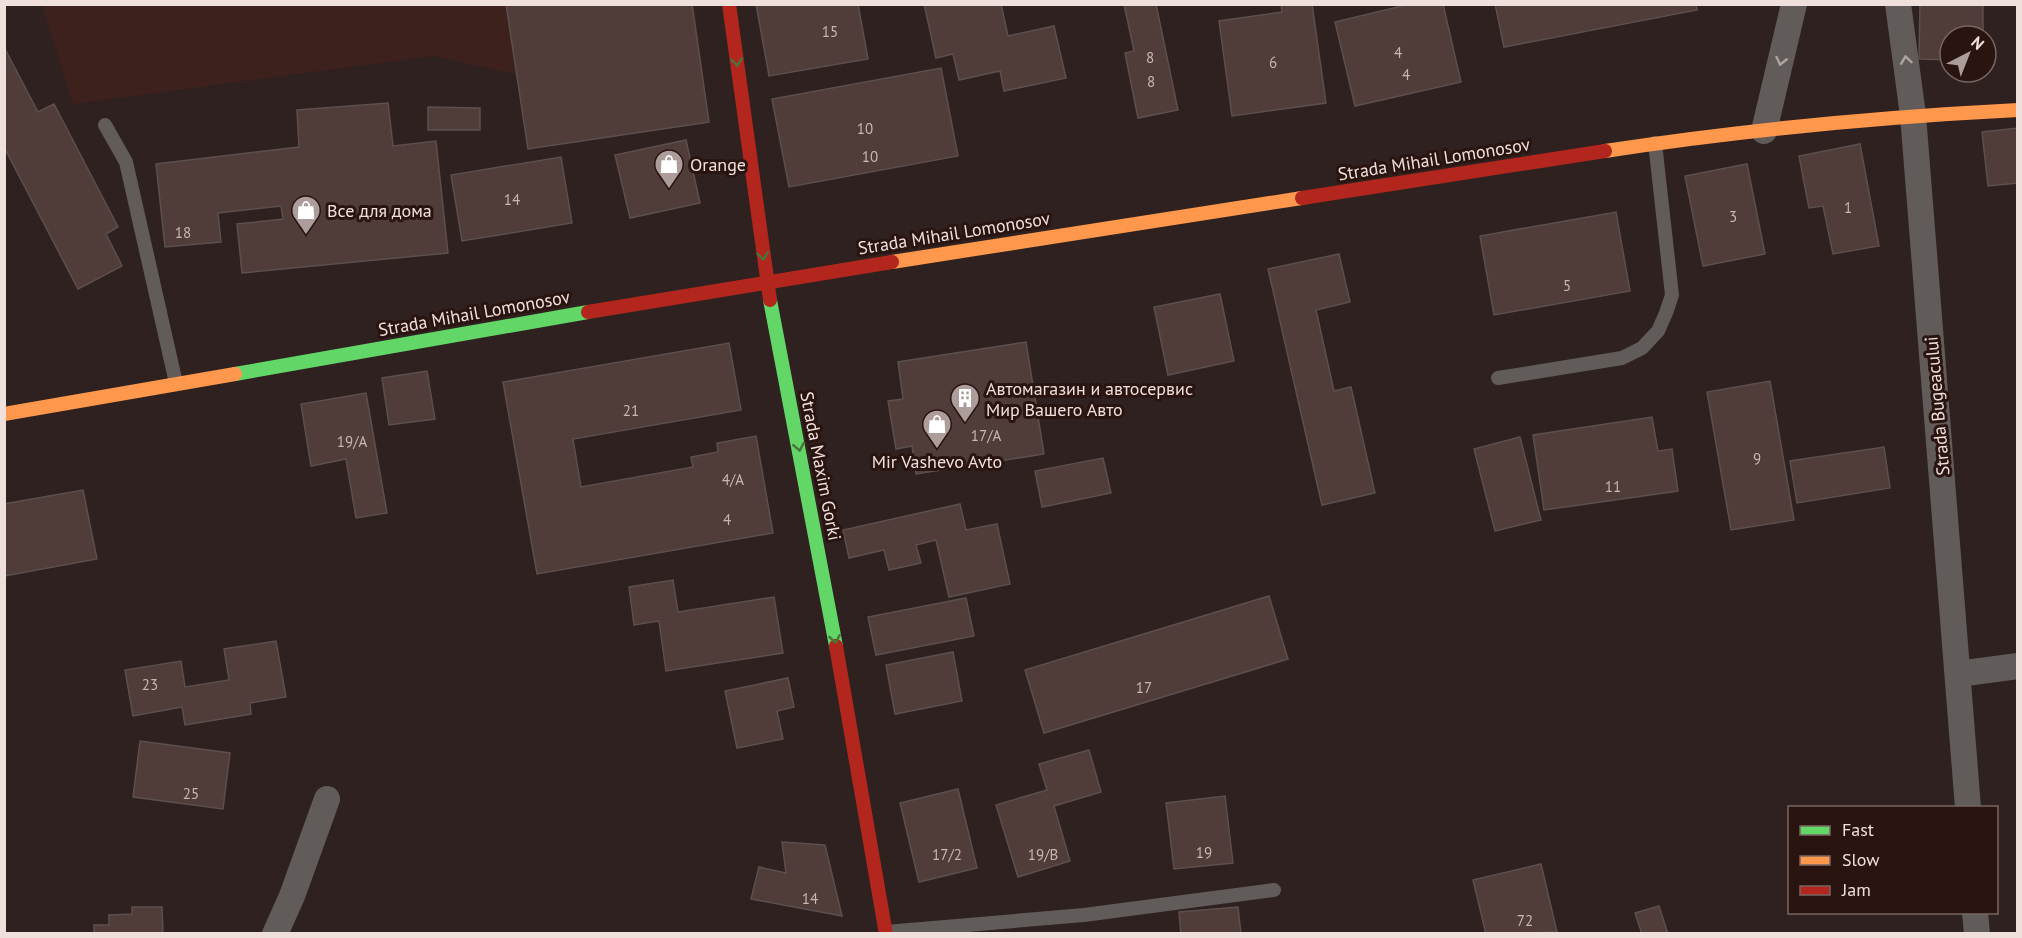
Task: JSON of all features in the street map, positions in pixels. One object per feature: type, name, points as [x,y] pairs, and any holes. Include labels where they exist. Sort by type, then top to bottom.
[{"type":"street","name":"Strada Maxim Gorki","points":[[729,4],[766,281],[823,570],[886,933]]},
{"type":"street","points":[[1764,131],[1794,4]]},
{"type":"street","name":"Strada Bugeacului","points":[[1898,4],[1913,115],[1968,806]]},
{"type":"street","name":"Strada Mihail Lomonosov","points":[[4,414],[766,281],[1655,143],[1913,115],[2018,110]]},
{"type":"street","points":[[1958,674],[2018,666]]},
{"type":"street","points":[[275,933],[292,896],[327,799]]},
{"type":"street","points":[[1975,914],[1977,933]]},
{"type":"lane","points":[[105,125],[126,162],[176,383]]},
{"type":"lane","points":[[1498,378],[1622,358],[1642,348],[1658,331],[1672,294],[1655,143]]},
{"type":"lane","points":[[886,933],[1084,915],[1274,890]]},
{"type":"shaded area","points":[[42,5],[695,5],[709,122],[528,149],[516,74],[433,56],[73,104]]},
{"type":"building","points":[[506,4],[692,4],[709,122],[528,149]]},
{"type":"building","points":[[756,4],[858,4],[868,59],[769,76]]},
{"type":"building","points":[[924,4],[1001,4],[1008,36],[1054,26],[1066,78],[1004,91],[1000,71],[959,80],[953,54],[936,58]]},
{"type":"building","points":[[1124,4],[1156,4],[1178,110],[1138,118],[1125,53],[1134,51]]},
{"type":"building","points":[[1281,4],[1312,4],[1326,103],[1232,116],[1219,21],[1282,12]]},
{"type":"building","points":[[1410,4],[1443,4],[1461,82],[1355,106],[1335,22]]},
{"type":"building","points":[[1495,4],[1696,4],[1697,10],[1504,47]]},
{"type":"building","points":[[1920,4],[1983,4],[1983,24],[1938,24],[1938,60],[1919,59]]},
{"type":"building","points":[[4,47],[38,112],[54,104],[118,227],[106,234],[122,266],[78,289],[4,147]]},
{"type":"building","points":[[941,68],[958,156],[789,187],[772,99]]},
{"type":"building","points":[[388,103],[393,146],[436,141],[448,253],[242,273],[237,224],[283,219],[281,206],[218,213],[221,242],[165,247],[156,164],[299,147],[297,110]]},
{"type":"building","points":[[428,107],[480,108],[480,130],[428,130]]},
{"type":"building","points":[[2018,128],[2018,183],[1988,186],[1982,132]]},
{"type":"building","points":[[686,140],[700,203],[630,218],[615,155]]},
{"type":"building","points":[[1860,144],[1879,246],[1833,254],[1823,206],[1809,208],[1799,156]]},
{"type":"building","points":[[561,157],[572,223],[462,241],[451,175]]},
{"type":"building","points":[[1747,164],[1765,254],[1703,266],[1685,176]]},
{"type":"building","points":[[1616,212],[1630,291],[1494,315],[1480,236]]},
{"type":"building","points":[[1339,254],[1350,302],[1316,310],[1334,391],[1351,387],[1375,493],[1322,505],[1268,269]]},
{"type":"building","points":[[1220,294],[1234,361],[1168,375],[1154,307]]},
{"type":"building","name":"Автомагазин и автосервис Мир Вашего Авто","points":[[1026,342],[1044,454],[916,474],[912,446],[896,449],[888,401],[903,399],[898,362]]},
{"type":"building","points":[[729,343],[741,410],[573,439],[581,487],[693,467],[691,457],[718,452],[717,443],[756,436],[773,533],[537,574],[503,382]]},
{"type":"building","points":[[427,371],[435,419],[389,425],[382,378]]},
{"type":"building","points":[[1770,381],[1794,520],[1731,530],[1707,392]]},
{"type":"building","points":[[366,393],[387,513],[356,518],[346,459],[311,466],[301,404]]},
{"type":"building","points":[[1652,417],[1658,451],[1672,449],[1678,491],[1544,510],[1533,435]]},
{"type":"building","points":[[1520,437],[1541,520],[1495,531],[1474,449]]},
{"type":"building","points":[[1884,447],[1890,488],[1797,503],[1790,461]]},
{"type":"building","points":[[1103,458],[1111,493],[1042,507],[1035,471]]},
{"type":"building","points":[[83,490],[97,559],[4,576],[4,504]]},
{"type":"building","points":[[960,504],[966,530],[997,524],[1010,584],[949,597],[936,540],[916,545],[921,563],[889,570],[884,550],[849,558],[843,530]]},
{"type":"building","points":[[673,580],[678,612],[774,597],[783,653],[666,671],[659,621],[634,625],[629,587]]},
{"type":"building","points":[[1269,596],[1288,659],[1044,733],[1025,670]]},
{"type":"building","points":[[966,598],[974,636],[876,655],[868,617]]},
{"type":"building","points":[[276,641],[286,697],[250,703],[251,714],[185,725],[182,707],[133,716],[125,670],[181,661],[185,687],[229,680],[224,649]]},
{"type":"building","points":[[953,652],[962,701],[895,714],[886,665]]},
{"type":"building","points":[[788,678],[794,707],[777,711],[783,739],[737,748],[725,691]]},
{"type":"building","points":[[140,741],[230,753],[223,809],[133,797]]},
{"type":"building","points":[[1089,750],[1101,792],[1054,806],[1070,861],[1018,877],[996,805],[1047,790],[1039,764]]},
{"type":"building","points":[[958,789],[977,868],[919,882],[900,803]]},
{"type":"building","points":[[1225,796],[1233,863],[1174,869],[1166,803]]},
{"type":"building","points":[[782,842],[825,845],[842,916],[751,899],[759,867],[786,873]]},
{"type":"building","points":[[1541,864],[1557,932],[1486,934],[1473,880]]},
{"type":"building","points":[[1659,906],[1668,934],[1642,934],[1635,913]]},
{"type":"building","points":[[132,907],[162,907],[163,934],[94,934],[94,925],[109,925],[109,915],[132,914]]},
{"type":"building","points":[[1238,907],[1241,934],[1181,934],[1179,912]]},
{"type":"traffic: fast","points":[[770,300],[836,646]]},
{"type":"traffic: fast","points":[[235,374],[588,312]]},
{"type":"traffic: slow","points":[[1605,151],[1811,125],[2018,110]]},
{"type":"traffic: slow","points":[[892,262],[1302,198]]},
{"type":"traffic: slow","points":[[4,414],[235,374]]},
{"type":"traffic: jam","points":[[729,4],[770,300]]},
{"type":"traffic: jam","points":[[1302,198],[1605,151]]},
{"type":"traffic: jam","points":[[588,312],[892,262]]},
{"type":"traffic: jam","points":[[836,646],[886,934]]},
{"type":"place","name":"Orange","points":[[669,190]]},
{"type":"place","name":"Все для дома","points":[[306,236]]},
{"type":"place","name":"Автомагазин и автосервис Мир Вашего Авто","points":[[965,424]]},
{"type":"place","name":"Mir Vashevo Avto","points":[[937,450]]}]
